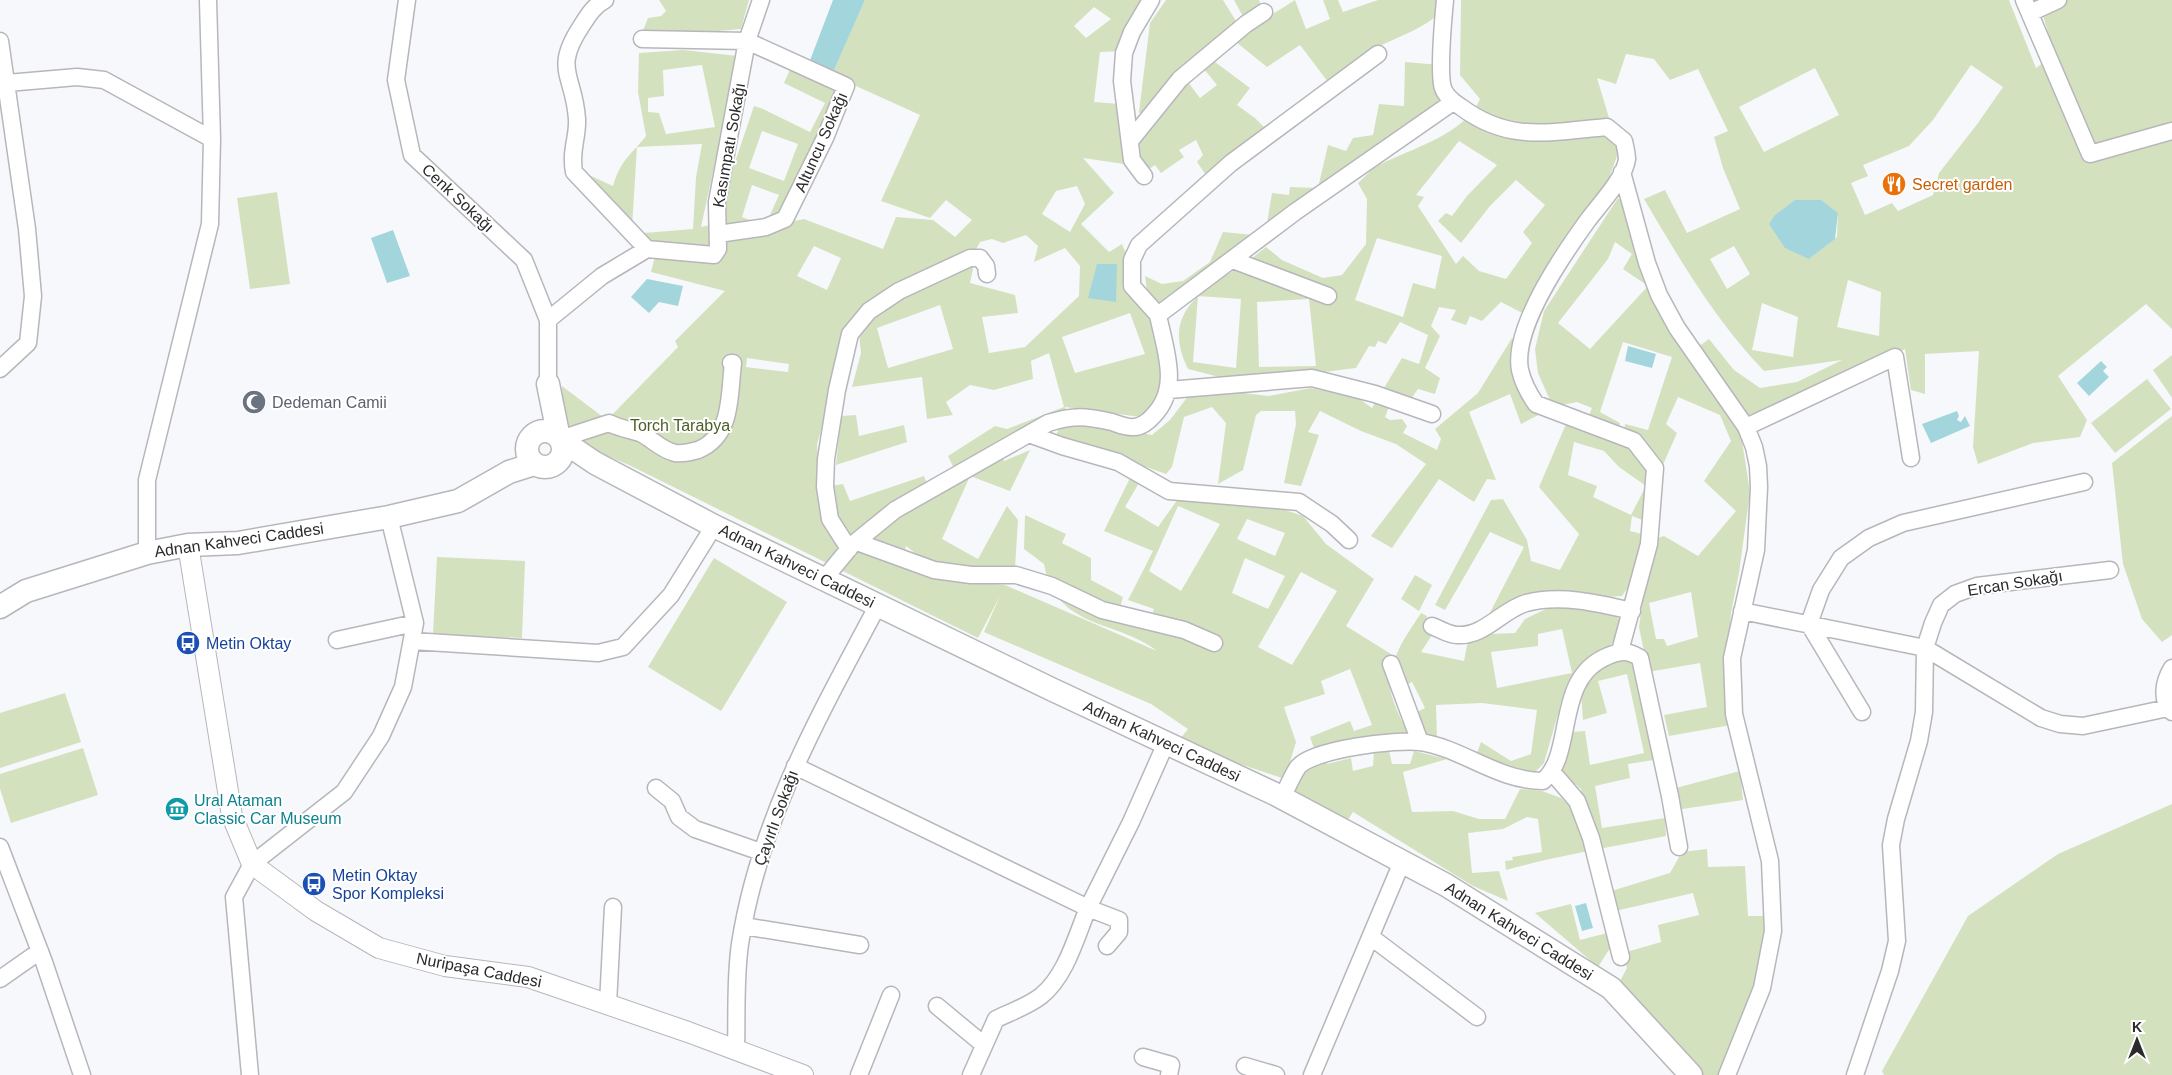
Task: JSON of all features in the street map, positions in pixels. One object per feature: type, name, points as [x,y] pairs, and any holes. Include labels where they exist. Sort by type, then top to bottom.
[{"type":"main road","points":[[532,450],[547,468],[560,444],[548,384]]},
{"type":"main road","points":[[532,450],[548,384]]},
{"type":"main road","points":[[532,450],[547,431],[560,444]]},
{"type":"main road","name":"Adnan Kahveci Caddesi","points":[[560,444],[714,526],[1282,798],[1446,885],[1612,988],[1691,1075]]},
{"type":"main road","name":"Adnan Kahveci Caddesi","points":[[0,608],[26,591],[147,552],[188,546],[238,543],[389,518],[458,501],[509,472],[532,450]]},
{"type":"street","points":[[147,552],[147,480],[210,224],[212,139],[208,0]]},
{"type":"street","name":"Cenk Sokağı","points":[[407,0],[396,80],[412,155],[524,260],[548,320],[548,384]]},
{"type":"street","name":"Kasımpatı Sokağı","points":[[647,249],[714,255],[718,249],[716,202],[747,41],[761,0]]},
{"type":"street","points":[[1144,176],[1132,160],[1122,81],[1124,52],[1132,32],[1151,0]]},
{"type":"street","points":[[1445,0],[1442,85],[1453,102],[1485,123],[1511,132],[1536,133],[1606,127],[1624,140],[1627,159],[1622,172],[1586,222],[1536,302],[1520,353],[1520,368],[1526,386],[1536,404],[1634,441],[1655,468],[1649,544],[1620,651]]},
{"type":"street","points":[[2058,0],[2027,6],[2090,154],[2172,131]]},
{"type":"street","points":[[548,320],[602,276],[647,249],[574,172],[571,156],[577,121],[572,90],[566,73],[567,52],[571,41],[600,2]]},
{"type":"street","points":[[1130,141],[1180,80],[1246,24],[1264,12]]},
{"type":"street","name":"Altuncu Sokağı","points":[[642,39],[747,41],[846,86],[825,138],[785,219],[766,227],[718,234]]},
{"type":"street","points":[[0,41],[27,228],[33,296],[28,343],[0,369]]},
{"type":"street","points":[[824,579],[853,545],[895,510],[1048,423],[1073,416],[1100,419],[1134,428],[1148,422],[1168,396],[1170,376],[1158,315],[1132,286],[1132,260],[1139,245],[1231,163],[1378,54]]},
{"type":"street","points":[[7,83],[77,77],[104,80],[212,139]]},
{"type":"street","points":[[1158,315],[1453,102]]},
{"type":"street","points":[[1622,172],[1646,262],[1659,295],[1677,328],[1746,427],[1754,447],[1759,487],[1756,550],[1732,658],[1734,714],[1770,861],[1773,931],[1762,988],[1726,1075]]},
{"type":"street","points":[[987,274],[986,266],[980,258],[970,258],[900,291],[869,312],[850,334],[836,390],[826,459],[824,487],[830,519],[853,545],[934,570],[971,575],[1016,575],[1052,586],[1102,610],[1184,630],[1214,643]]},
{"type":"street","points":[[1232,260],[1328,296]]},
{"type":"street","points":[[1746,427],[1895,357],[1910,458]]},
{"type":"street","points":[[560,444],[609,423],[622,430],[641,434],[656,445],[676,453],[690,453],[707,446],[722,432],[726,422],[733,363],[731,363]]},
{"type":"street","points":[[1169,390],[1312,378],[1376,394],[1432,414]]},
{"type":"street","points":[[1029,434],[1062,446],[1118,462],[1169,491],[1299,502],[1332,524],[1349,540]]},
{"type":"street","points":[[1809,624],[1821,590],[1841,558],[1869,538],[1904,523],[2084,482]]},
{"type":"street","points":[[250,1075],[234,897],[252,864],[344,792],[381,736],[399,695],[415,623],[389,518]]},
{"type":"street","points":[[412,641],[598,653],[623,647],[671,595],[714,526]]},
{"type":"street","points":[[188,546],[232,816],[252,864]]},
{"type":"street","name":"Ercan Sokağı","points":[[1855,1075],[1890,971],[1897,941],[1891,845],[1896,818],[1919,741],[1924,712],[1925,648],[1941,605],[1955,594],[1977,586],[2110,570]]},
{"type":"street","points":[[1432,626],[1456,636],[1473,634],[1524,604],[1547,600],[1592,602],[1632,611]]},
{"type":"street","name":"Çayırlı Sokağı","points":[[736,1050],[740,945],[761,852],[795,766],[878,605]]},
{"type":"street","points":[[1742,610],[1925,648],[2041,718],[2060,724],[2083,726],[2170,710],[2164,693],[2165,679],[2172,668]]},
{"type":"street","points":[[337,640],[415,623]]},
{"type":"street","points":[[1809,624],[1862,712]]},
{"type":"street","points":[[1282,798],[1299,766],[1327,753],[1347,747],[1420,742],[1515,778],[1543,782],[1553,773],[1570,704],[1580,677],[1598,660],[1620,651],[1629,651],[1640,658],[1679,847]]},
{"type":"street","points":[[1391,664],[1420,742]]},
{"type":"street","points":[[972,1075],[996,1019],[1032,1002],[1051,986],[1063,966],[1088,908],[1131,822],[1166,743]]},
{"type":"street","points":[[795,766],[1088,908],[1118,920],[1118,932],[1107,946]]},
{"type":"street","points":[[1553,773],[1577,801],[1591,838],[1621,957]]},
{"type":"street","points":[[656,788],[672,801],[679,817],[695,829],[761,852]]},
{"type":"street","points":[[0,847],[40,951],[82,1075]]},
{"type":"street","points":[[1312,1075],[1402,862]]},
{"type":"street","name":"Nuripaşa Caddesi","points":[[252,864],[316,911],[379,948],[445,966],[528,977],[803,1075]]},
{"type":"street","points":[[608,1004],[613,907]]},
{"type":"street","points":[[744,926],[860,945]]},
{"type":"street","points":[[1370,937],[1477,1017]]},
{"type":"street","points":[[0,979],[40,951]]},
{"type":"street","points":[[859,1075],[891,995]]},
{"type":"street","points":[[937,1006],[984,1046]]},
{"type":"street","points":[[1143,1057],[1170,1065],[1169,1075]]},
{"type":"street","points":[[1245,1066],[1276,1075]]},
{"type":"green space","points":[[659,0],[749,0],[741,29],[640,38],[648,18],[661,16],[666,11]]},
{"type":"green space","name":"Torch Tarabya","points":[[865,0],[1143,0],[1123,51],[1100,52],[1094,102],[1120,104],[1124,164],[1083,158],[1114,193],[1081,224],[1109,252],[1122,244],[1175,372],[1148,418],[1065,407],[1067,413],[998,447],[1004,461],[1030,450],[1010,491],[970,476],[942,539],[978,559],[1007,506],[1018,520],[1015,568],[929,564],[906,546],[903,562],[934,577],[1005,585],[1157,651],[1124,633],[1074,612],[1061,601],[1051,585],[1044,564],[1024,549],[1025,515],[1066,534],[1062,543],[1091,558],[1091,580],[1123,597],[1119,611],[1122,622],[1148,631],[1154,609],[1128,600],[1153,551],[1104,531],[1130,478],[1139,483],[1125,507],[1158,527],[1178,499],[1282,509],[1303,516],[1326,544],[1374,579],[1346,626],[1391,654],[1389,666],[1390,686],[1394,704],[1408,733],[1328,748],[1327,764],[1351,758],[1353,771],[1373,766],[1374,752],[1389,750],[1392,764],[1410,764],[1414,751],[1447,759],[1403,772],[1412,812],[1453,811],[1479,819],[1505,819],[1520,789],[1542,791],[1561,798],[1585,820],[1581,789],[1556,768],[1571,732],[1585,731],[1590,765],[1644,753],[1627,674],[1598,681],[1607,713],[1583,720],[1581,693],[1598,671],[1609,660],[1632,659],[1637,668],[1654,760],[1628,764],[1630,778],[1595,786],[1602,828],[1665,818],[1666,836],[1506,870],[1505,861],[1513,860],[1512,857],[1542,852],[1538,819],[1527,817],[1503,829],[1468,833],[1472,873],[1499,871],[1508,901],[1473,886],[1353,812],[1344,826],[1315,813],[1285,779],[1177,743],[1188,729],[1151,704],[984,632],[1000,596],[978,638],[629,465],[579,444],[560,413],[562,386],[607,420],[678,347],[675,341],[725,291],[651,272],[655,256],[644,233],[693,229],[696,177],[702,144],[637,147],[632,227],[578,170],[613,186],[626,158],[646,136],[638,92],[639,53],[683,50],[738,56],[701,227],[714,224],[754,106],[810,132],[825,103],[784,83],[793,63],[832,74]],"holes":[[[1094,7],[1111,19],[1086,38],[1074,26]],[[702,65],[715,127],[666,134],[659,113],[648,112],[648,98],[664,96],[663,70]],[[845,81],[920,115],[881,201],[930,218],[946,200],[972,220],[955,237],[933,220],[896,217],[883,249],[804,219],[789,222]],[[762,131],[798,144],[784,181],[749,168]],[[752,185],[779,195],[765,226],[742,217]],[[1077,186],[1085,204],[1070,232],[1042,214],[1056,191]],[[1026,235],[1038,246],[1034,262],[1065,248],[1080,266],[1079,296],[1025,347],[989,353],[982,317],[1018,313],[1015,295],[970,283],[973,269],[972,257],[980,242],[992,239],[1003,243]],[[814,246],[841,258],[827,290],[797,276]],[[940,305],[953,349],[888,368],[877,328]],[[1130,313],[1145,354],[1075,373],[1062,337]],[[858,326],[861,353],[852,387],[922,377],[927,419],[953,415],[946,402],[970,385],[994,390],[1033,379],[1031,361],[1049,353],[1064,407],[1007,429],[995,426],[948,456],[959,479],[884,528],[871,518],[927,484],[924,476],[850,501],[843,484],[829,486],[820,503],[817,444],[836,381]],[[747,358],[789,364],[788,372],[746,367]],[[1178,506],[1220,524],[1181,591],[1149,571]],[[1247,519],[1285,533],[1275,556],[1237,539]],[[1245,558],[1285,576],[1268,609],[1232,593]],[[1301,572],[1337,591],[1292,665],[1258,647]],[[1350,669],[1372,725],[1354,731],[1350,721],[1310,737],[1315,751],[1300,767],[1290,762],[1296,742],[1284,707],[1325,694],[1321,681]]]},
{"type":"green space","points":[[1166,0],[1223,0],[1236,21],[1202,52],[1144,117],[1139,112],[1150,23]]},
{"type":"green space","points":[[1234,0],[1259,0],[1262,8],[1245,20]]},
{"type":"green space","points":[[1295,0],[1306,29],[1330,19],[1323,0],[1338,0],[1343,12],[1378,0],[1451,0],[1433,19],[1363,55],[1328,82],[1300,45],[1267,67],[1236,42],[1265,19]]},
{"type":"green space","points":[[1461,0],[2009,0],[2036,68],[2055,54],[2038,0],[2172,0],[2172,329],[2146,304],[2058,376],[2087,420],[2080,437],[2033,443],[1978,464],[1973,447],[1979,351],[1925,354],[1925,394],[1911,390],[1905,349],[1747,436],[1742,441],[1750,492],[1739,573],[1731,613],[1725,699],[1731,725],[1669,736],[1664,715],[1707,707],[1700,663],[1648,672],[1639,627],[1650,540],[1664,536],[1698,556],[1736,511],[1704,481],[1731,441],[1720,415],[1678,397],[1666,424],[1677,433],[1662,467],[1647,443],[1624,433],[1625,424],[1648,430],[1672,357],[1623,342],[1600,412],[1620,423],[1619,430],[1588,418],[1592,408],[1577,402],[1553,407],[1538,373],[1535,349],[1544,311],[1618,198],[1623,202],[1687,355],[1709,339],[1734,370],[1760,388],[1797,382],[1842,360],[1764,371],[1730,331],[1699,289],[1644,199],[1665,190],[1687,233],[1740,209],[1723,168],[1714,137],[1728,131],[1698,69],[1670,80],[1654,59],[1626,54],[1616,84],[1597,78],[1619,151],[1603,194],[1526,315],[1501,302],[1482,321],[1470,316],[1466,325],[1451,320],[1456,310],[1439,307],[1431,326],[1440,336],[1425,368],[1440,378],[1435,394],[1418,389],[1406,406],[1389,407],[1385,417],[1390,420],[1402,419],[1407,426],[1403,433],[1437,450],[1441,439],[1435,429],[1478,393],[1512,338],[1519,346],[1542,413],[1521,424],[1510,394],[1469,412],[1496,480],[1487,479],[1474,502],[1439,479],[1392,548],[1371,536],[1426,464],[1396,444],[1361,431],[1320,411],[1308,432],[1319,435],[1301,486],[1284,483],[1296,424],[1295,411],[1261,411],[1256,415],[1243,470],[1218,484],[1226,423],[1212,407],[1184,417],[1172,467],[1166,474],[1056,435],[1060,427],[1084,422],[1152,435],[1170,420],[1192,391],[1202,388],[1268,396],[1311,388],[1358,398],[1372,408],[1402,358],[1419,364],[1428,335],[1400,322],[1386,344],[1378,341],[1375,347],[1369,346],[1356,368],[1324,372],[1285,383],[1227,379],[1188,369],[1181,351],[1179,335],[1181,321],[1188,308],[1198,296],[1266,247],[1282,260],[1323,278],[1342,275],[1366,244],[1367,199],[1358,183],[1379,165],[1450,131],[1463,122],[1473,111],[1480,99],[1460,75]],"holes":[[[1971,65],[2003,87],[1939,173],[1933,195],[1898,211],[1892,203],[1865,215],[1851,183],[1868,176],[1863,165],[1909,146],[1933,120]],[[1815,68],[1839,115],[1764,152],[1739,107]],[[1459,141],[1497,165],[1467,196],[1452,216],[1446,213],[1438,221],[1461,243],[1490,206],[1516,180],[1545,205],[1523,232],[1532,243],[1506,279],[1479,271],[1463,256],[1456,264],[1418,206],[1424,197],[1416,195]],[[1838,213],[1837,237],[1809,259]],[[1377,238],[1442,256],[1435,289],[1413,283],[1403,317],[1355,300]],[[1615,242],[1632,254],[1623,269],[1648,286],[1590,349],[1558,323],[1608,259]],[[1734,246],[1750,274],[1727,289],[1710,259]],[[1848,280],[1881,292],[1879,336],[1837,327]],[[1198,296],[1241,299],[1236,368],[1193,362]],[[1309,299],[1316,366],[1259,367],[1257,302]],[[1762,303],[1798,317],[1793,357],[1752,350]],[[1691,592],[1698,637],[1667,646],[1664,639],[1656,639],[1649,603]]]},
{"type":"green space","points":[[1211,59],[1250,88],[1237,105],[1266,129],[1208,178],[1197,162],[1203,155],[1196,140],[1179,150],[1184,157],[1161,173],[1155,165],[1143,173],[1139,141],[1185,78],[1200,98],[1217,85],[1203,68]]},
{"type":"green space","points":[[1405,62],[1440,65],[1449,103],[1162,309],[1147,292],[1145,276],[1162,284],[1183,281],[1210,262],[1223,232],[1254,235],[1267,223],[1272,193],[1289,195],[1290,187],[1318,188],[1328,145],[1346,151],[1353,138],[1373,135],[1379,104],[1404,106]]},
{"type":"green space","points":[[277,192],[290,284],[250,289],[237,198]]},
{"type":"green space","points":[[2172,355],[2172,398],[2153,370]]},
{"type":"green space","points":[[2147,379],[2171,409],[2115,453],[2091,423]]},
{"type":"green space","points":[[856,415],[859,436],[904,425],[907,442],[836,465],[841,416]]},
{"type":"green space","points":[[2172,416],[2172,635],[2162,642],[2142,619],[2123,564],[2112,463]]},
{"type":"green space","points":[[1566,424],[1631,445],[1648,467],[1650,523],[1632,516],[1630,531],[1646,535],[1639,572],[1622,596],[1542,601],[1483,626],[1524,547],[1490,532],[1445,610],[1435,605],[1491,500],[1503,499],[1527,540],[1531,561],[1560,570],[1579,534],[1539,487]],"holes":[[[1574,442],[1604,451],[1619,467],[1646,486],[1631,515],[1593,497],[1597,486],[1568,475]]]},
{"type":"green space","points":[[437,557],[525,561],[522,638],[433,634]]},
{"type":"green space","points":[[714,558],[787,602],[721,711],[648,667]]},
{"type":"green space","points":[[1415,575],[1432,585],[1419,611],[1401,599]]},
{"type":"green space","points":[[1550,607],[1612,611],[1622,623],[1619,637],[1575,677],[1562,700],[1544,763],[1530,777],[1477,753],[1481,742],[1511,761],[1531,754],[1537,710],[1482,703],[1436,705],[1437,739],[1429,740],[1411,715],[1425,708],[1412,682],[1397,690],[1393,670],[1398,650],[1421,613],[1427,616],[1424,626],[1434,632],[1421,652],[1464,661],[1468,640],[1490,634],[1515,633],[1525,619]],"holes":[[[1562,629],[1572,673],[1497,688],[1491,652],[1538,646],[1538,634]]]},
{"type":"green space","points":[[65,693],[81,742],[0,768],[0,713]]},
{"type":"green space","points":[[83,748],[98,795],[11,823],[0,789],[0,774]]},
{"type":"green space","points":[[1740,771],[1743,800],[1676,810],[1672,789]]},
{"type":"green space","points":[[2172,804],[2172,1075],[1884,1075],[1882,1071],[1968,916],[2058,854]]},
{"type":"green space","points":[[1707,849],[1708,867],[1745,866],[1748,916],[1768,916],[1761,966],[1739,1032],[1722,1075],[1691,1075],[1619,983],[1627,968],[1623,953],[1661,942],[1658,925],[1699,915],[1693,893],[1611,912],[1608,892],[1670,873],[1682,852]]},
{"type":"green space","points":[[1571,904],[1580,940],[1607,933],[1612,945],[1598,967],[1535,913]]},
{"type":"water","points":[[833,0],[865,0],[834,70],[809,63]]},
{"type":"water","points":[[1795,200],[1821,200],[1838,213],[1835,239],[1809,259],[1785,248],[1769,224],[1775,215]]},
{"type":"water","points":[[393,230],[410,276],[387,283],[371,238]]},
{"type":"water","points":[[1097,264],[1117,264],[1116,302],[1088,298]]},
{"type":"water","points":[[647,279],[683,286],[678,306],[659,302],[649,313],[631,297]]},
{"type":"water","points":[[1628,346],[1656,354],[1652,368],[1625,361]]},
{"type":"water","points":[[2101,361],[2107,367],[2103,371],[2109,377],[2089,396],[2077,383]]},
{"type":"water","points":[[1957,411],[1959,416],[1957,420],[1961,422],[1965,416],[1970,426],[1931,443],[1922,424]]},
{"type":"water","points":[[1586,903],[1593,928],[1582,931],[1575,906]]},
{"type":"place","name":"Secret garden","points":[[1894,184]]},
{"type":"place","name":"Dedeman Camii","points":[[254,402]]},
{"type":"place","name":"Metin Oktay","points":[[188,643]]},
{"type":"place","name":"Ural Ataman Classic Car Museum","points":[[177,809]]},
{"type":"place","name":"Metin Oktay Spor Kompleksi","points":[[314,884]]}]
